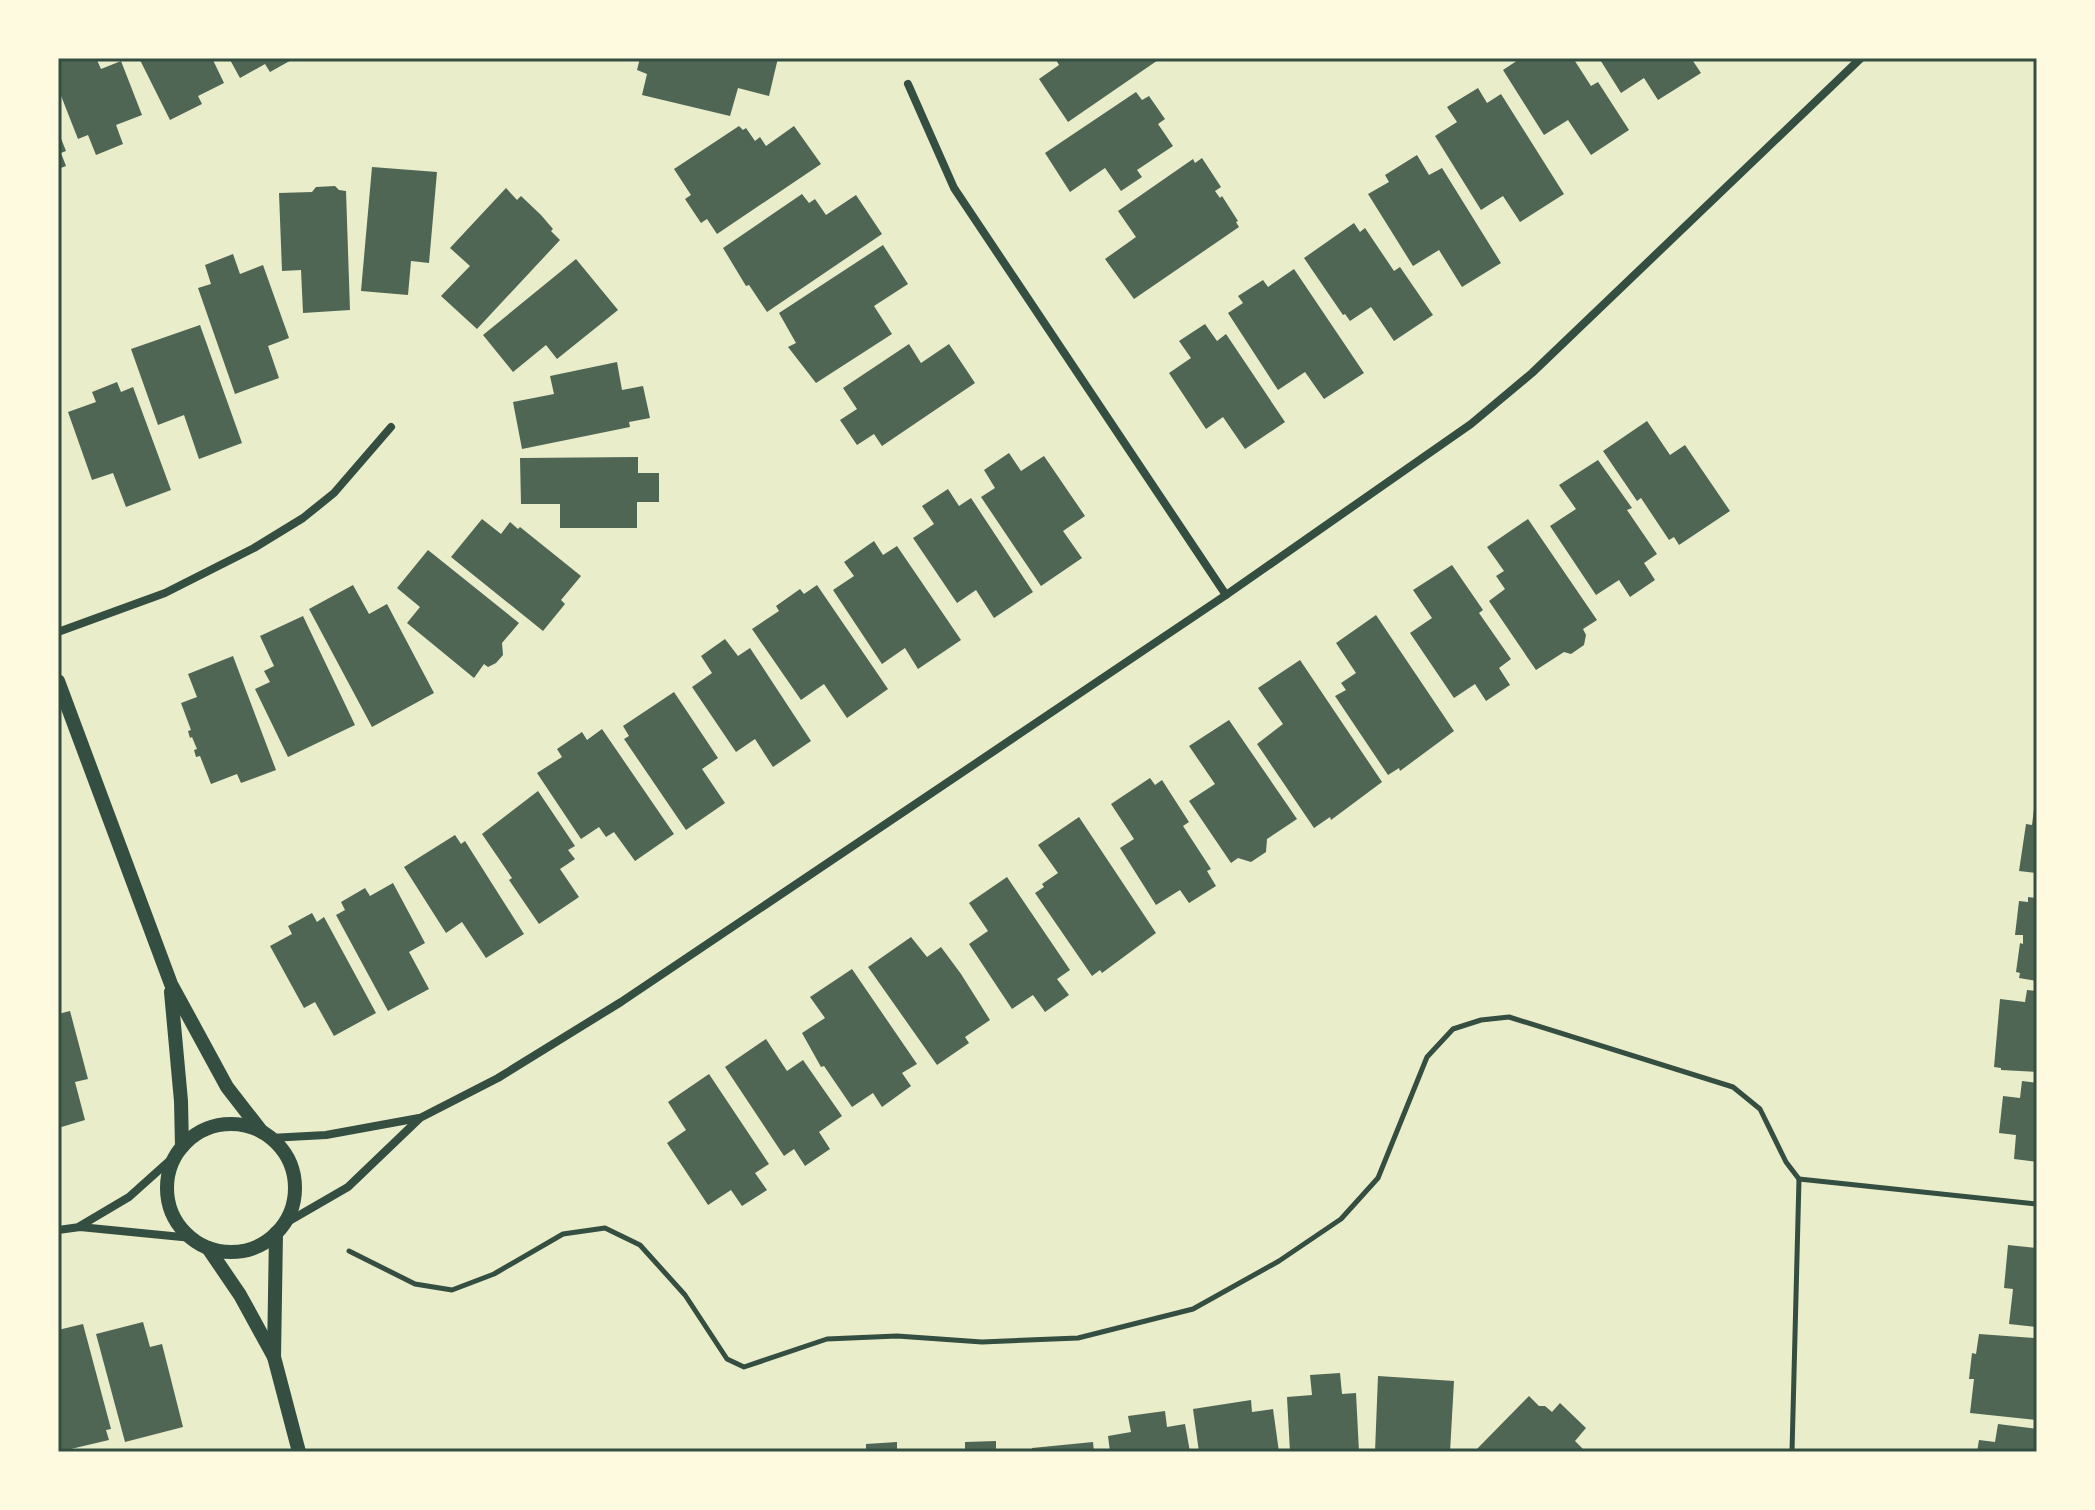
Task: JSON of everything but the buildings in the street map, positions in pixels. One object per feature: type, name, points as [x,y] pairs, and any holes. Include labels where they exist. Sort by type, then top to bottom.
[{"type":"street","points":[[208,1248],[240,1251],[255,1247],[280,1228],[348,1187],[420,1118],[498,1078],[621,1002],[1414,465],[1532,373],[1861,58]]},
{"type":"street","points":[[908,84],[954,188],[1226,595]]},
{"type":"street","points":[[58,632],[165,593],[291,526],[334,493],[391,427]]},
{"type":"street","points":[[58,681],[171,984],[227,1087],[282,1150],[290,1165],[294,1198],[280,1228],[274,1357]]},
{"type":"street","points":[[171,984],[181,1101],[179,1150],[169,1170],[167,1189],[170,1208],[179,1225],[208,1248],[240,1295],[274,1357],[299,1452]]},
{"type":"street","points":[[80,1227],[129,1197],[195,1135],[211,1127],[246,1125],[266,1135],[326,1135],[420,1118]]},
{"type":"street","points":[[58,1230],[80,1227],[192,1238]]},
{"type":"path","points":[[349,1251],[415,1284],[452,1290],[494,1274],[563,1234],[605,1228],[640,1245],[685,1295],[727,1359],[744,1367],[827,1339],[897,1336],[982,1342],[1078,1338],[1193,1309],[1279,1261],[1341,1219],[1378,1178],[1427,1057],[1453,1029],[1481,1020],[1509,1017],[1733,1087],[1760,1109],[1786,1162],[1799,1179],[1792,1452]]},
{"type":"path","points":[[1799,1179],[2037,1204]]}]
